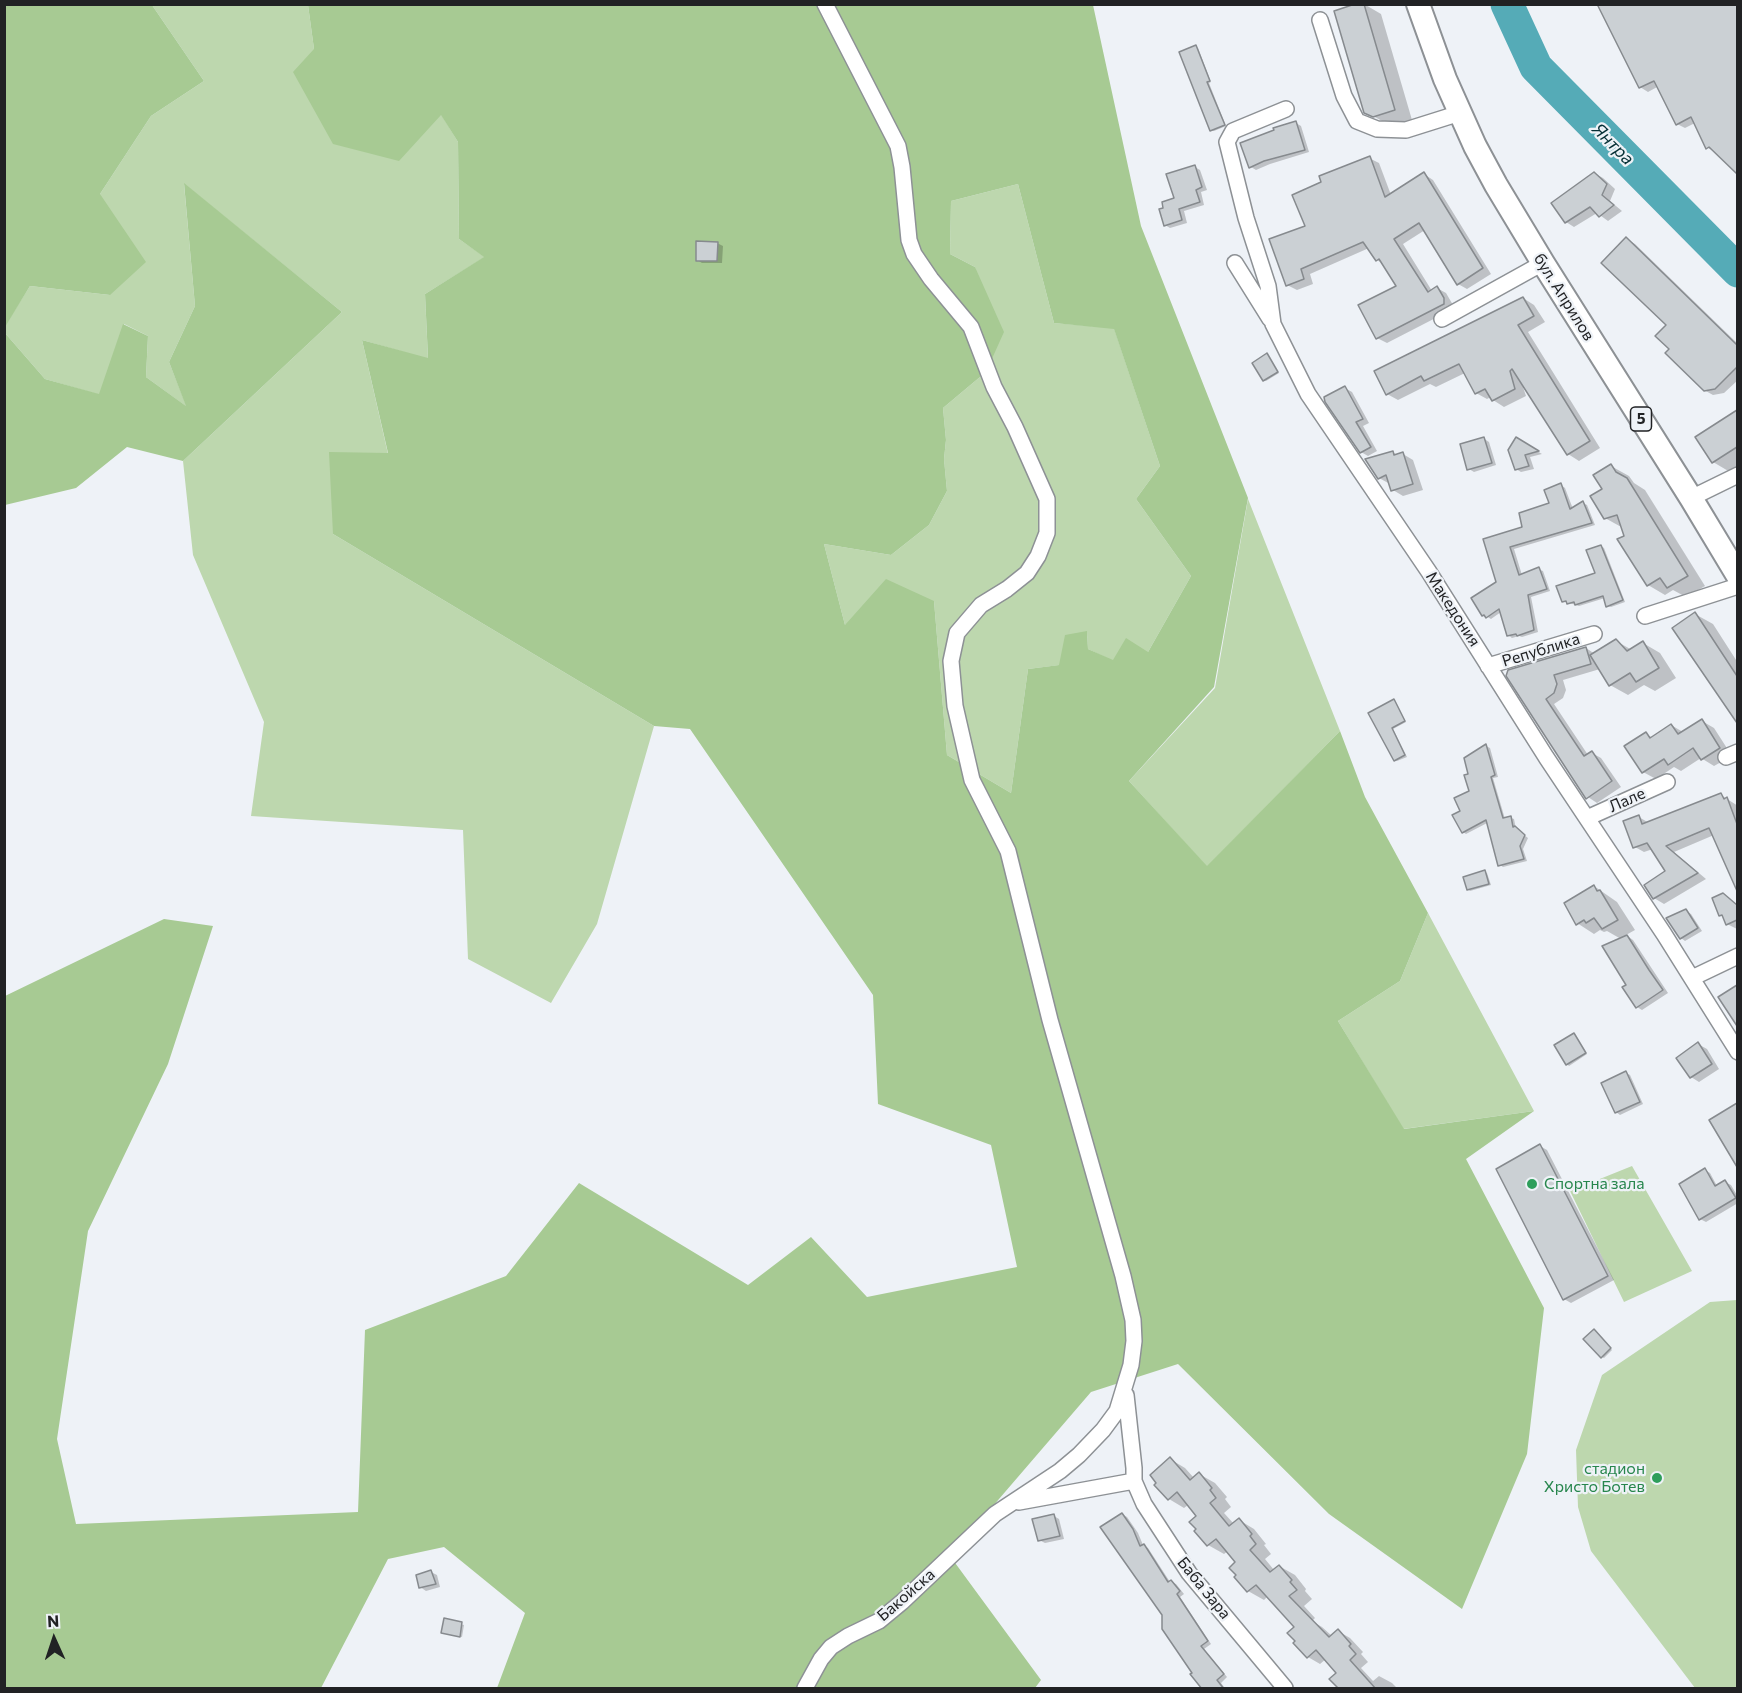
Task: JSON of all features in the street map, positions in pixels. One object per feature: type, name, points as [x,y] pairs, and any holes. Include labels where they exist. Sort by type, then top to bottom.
[{"type":"main road","name":"бул. Априлов","points":[[1418,4],[1434,52],[1460,113],[1496,185],[1737,576]]},
{"type":"street","points":[[825,4],[898,146],[909,240],[914,254],[931,279],[971,327],[994,387],[1015,427],[1047,499],[1047,533],[1038,556],[1027,573],[981,605],[957,633],[951,661],[955,706],[972,780],[1008,851],[1050,1020],[1123,1276],[1133,1320],[1134,1341],[1125,1388]]},
{"type":"street","points":[[1320,20],[1344,96],[1357,121],[1377,129],[1406,130],[1460,113]]},
{"type":"street","name":"Македония","points":[[1287,109],[1233,131],[1227,142],[1246,218],[1268,286],[1274,324],[1308,394],[1429,572],[1664,934],[1737,1052]]},
{"type":"street","points":[[1235,263],[1274,324]]},
{"type":"street","points":[[1442,319],[1543,263]]},
{"type":"street","points":[[1691,498],[1737,475]]},
{"type":"street","points":[[1644,616],[1737,586]]},
{"type":"street","name":"Република","points":[[1488,666],[1594,634]]},
{"type":"street","name":"Лале","points":[[1587,818],[1667,782]]},
{"type":"street","points":[[1692,978],[1737,956]]},
{"type":"street","name":"Баба Зара","points":[[1125,1388],[1134,1481],[1143,1504],[1189,1573],[1285,1689]]},
{"type":"street","name":"Бакойска","points":[[805,1689],[821,1659],[831,1647],[879,1621],[995,1514],[1060,1471],[1079,1455],[1103,1430],[1117,1411],[1125,1388]]},
{"type":"street","points":[[1012,1504],[1134,1481]]},
{"type":"green space","points":[[5,4],[152,5],[204,81],[151,116],[100,194],[146,262],[110,295],[30,286],[5,327]]},
{"type":"green space","points":[[152,5],[308,5],[314,49],[441,114],[458,142],[459,239],[485,257],[425,294],[428,359],[362,340],[388,454],[333,534],[654,726],[597,924],[551,1003],[468,959],[463,830],[251,816],[264,722],[193,555],[183,461],[342,312],[184,184],[195,306],[169,362],[187,407],[146,377],[148,336],[124,324],[100,395],[45,379],[5,333],[4,327],[30,286],[110,295],[100,194],[151,116],[204,81]]},
{"type":"green space","points":[[308,5],[1093,5],[1141,226],[1248,498],[1214,687],[1129,781],[1207,866],[1340,731],[1365,797],[1428,913],[1400,981],[1338,1021],[1404,1129],[1534,1111],[1466,1159],[1544,1308],[1527,1454],[1462,1609],[1329,1514],[1178,1364],[1091,1392],[950,1556],[1041,1680],[1035,1688],[497,1688],[525,1613],[444,1547],[388,1559],[321,1688],[5,1688],[5,996],[164,919],[213,926],[168,1064],[88,1231],[57,1439],[76,1524],[358,1512],[365,1330],[506,1276],[579,1183],[748,1285],[811,1237],[867,1297],[1017,1267],[991,1145],[878,1104],[873,995],[690,729],[654,726],[333,534],[329,452],[388,453],[362,340],[428,358],[425,294],[484,257],[459,239],[458,142],[441,115],[399,161],[333,144],[293,72],[314,49]],"holes":[[[1018,184],[1054,323],[1114,329],[1160,466],[1136,499],[1191,576],[1148,652],[1126,638],[1113,660],[1088,649],[1087,631],[1065,635],[1059,665],[1028,669],[1011,793],[947,755],[934,601],[886,579],[845,625],[824,544],[891,555],[929,525],[947,491],[943,408],[986,372],[1004,332],[975,267],[950,254],[951,201]]]},
{"type":"green space","points":[[184,183],[342,312],[183,461],[127,447],[76,488],[5,505],[5,333],[45,379],[99,394],[123,324],[148,336],[146,377],[186,406],[169,362],[195,306]]},
{"type":"green space","points":[[1018,184],[1054,323],[1114,328],[1160,466],[1136,499],[1191,576],[1148,652],[1113,661],[1088,649],[1087,632],[1060,665],[1028,669],[1011,793],[947,755],[934,601],[845,625],[824,544],[891,555],[929,525],[947,491],[943,408],[986,372],[975,267],[950,254],[951,201]]},
{"type":"green space","points":[[1248,499],[1340,731],[1207,867],[1129,781],[1215,688]]},
{"type":"green space","points":[[1428,913],[1534,1111],[1403,1129],[1338,1021],[1400,981]]},
{"type":"green space","points":[[1632,1166],[1692,1271],[1624,1302],[1570,1191]]},
{"type":"green space","name":"стадион Христо Ботев","points":[[1737,1300],[1737,1688],[1695,1688],[1591,1551],[1578,1507],[1576,1450],[1602,1375],[1710,1302]]},
{"type":"building","points":[[1355,4],[1364,4],[1395,110],[1373,117],[1364,113],[1334,11]]},
{"type":"building","points":[[1597,4],[1737,4],[1737,174],[1709,147],[1706,149],[1691,117],[1676,125],[1654,81],[1639,88]]},
{"type":"building","points":[[1196,45],[1210,81],[1207,82],[1225,125],[1210,131],[1179,52]]},
{"type":"building","points":[[1296,121],[1305,150],[1264,161],[1249,168],[1240,143],[1274,130],[1273,128]]},
{"type":"building","points":[[1370,156],[1385,197],[1424,172],[1483,268],[1457,285],[1419,223],[1394,239],[1428,292],[1437,286],[1444,298],[1444,304],[1376,339],[1358,305],[1396,286],[1379,259],[1376,261],[1363,242],[1301,269],[1304,279],[1286,286],[1269,239],[1305,226],[1292,195],[1321,182],[1319,176]]},
{"type":"building","points":[[1195,165],[1202,187],[1196,190],[1200,202],[1179,209],[1182,220],[1164,226],[1159,209],[1163,208],[1162,202],[1174,198],[1166,174]]},
{"type":"building","points":[[1594,172],[1607,184],[1602,195],[1614,205],[1599,217],[1590,207],[1565,223],[1551,203]]},
{"type":"building","points":[[1626,237],[1737,345],[1737,367],[1715,389],[1704,391],[1665,353],[1669,349],[1655,336],[1666,325],[1601,263]]},
{"type":"building","points":[[696,241],[718,242],[717,261],[696,261]]},
{"type":"building","points":[[1523,297],[1534,316],[1518,325],[1590,441],[1567,455],[1512,369],[1510,371],[1515,389],[1492,401],[1485,389],[1475,394],[1459,364],[1424,381],[1421,376],[1386,395],[1374,371]]},
{"type":"building","points":[[1267,353],[1278,372],[1263,381],[1252,363]]},
{"type":"building","points":[[1345,386],[1363,419],[1356,422],[1371,447],[1360,453],[1325,402],[1324,397]]},
{"type":"building","points":[[1737,410],[1737,447],[1712,463],[1695,437]]},
{"type":"building","points":[[1484,437],[1492,463],[1467,470],[1460,444]]},
{"type":"building","points":[[1516,437],[1539,451],[1525,455],[1529,466],[1515,470],[1508,450]]},
{"type":"building","points":[[1393,451],[1394,455],[1403,452],[1413,484],[1391,491],[1386,475],[1378,479],[1365,459]]},
{"type":"building","points":[[1611,464],[1616,472],[1627,478],[1688,576],[1667,588],[1660,578],[1647,586],[1617,539],[1624,536],[1617,515],[1604,519],[1590,496],[1602,489],[1593,475]]},
{"type":"building","points":[[1561,483],[1570,509],[1583,501],[1592,523],[1510,547],[1519,575],[1539,567],[1547,589],[1528,595],[1534,630],[1517,636],[1516,634],[1507,636],[1499,609],[1486,618],[1482,616],[1471,598],[1496,582],[1483,539],[1522,527],[1519,513],[1549,503],[1544,490]]},
{"type":"building","points":[[1601,545],[1623,600],[1606,607],[1603,596],[1575,605],[1574,602],[1567,604],[1566,601],[1562,602],[1556,586],[1595,573],[1586,550]]},
{"type":"building","points":[[1695,612],[1737,676],[1737,723],[1672,628]]},
{"type":"building","points":[[1616,639],[1627,651],[1643,641],[1659,668],[1636,682],[1630,673],[1609,686],[1590,655]]},
{"type":"building","points":[[1586,647],[1591,664],[1554,675],[1557,684],[1554,693],[1546,699],[1584,756],[1592,751],[1612,781],[1586,799],[1506,676],[1508,670]]},
{"type":"building","points":[[1394,699],[1405,721],[1392,728],[1405,755],[1394,761],[1368,713]]},
{"type":"building","points":[[1702,719],[1720,748],[1701,760],[1693,748],[1668,765],[1664,759],[1642,773],[1624,746],[1646,732],[1650,738],[1671,724],[1678,734]]},
{"type":"building","points":[[1486,744],[1495,775],[1491,777],[1503,818],[1511,816],[1513,827],[1515,826],[1525,835],[1520,846],[1524,859],[1498,866],[1486,820],[1462,833],[1452,815],[1460,811],[1454,798],[1469,791],[1464,775],[1468,774],[1464,758]]},
{"type":"building","points":[[1721,793],[1724,799],[1727,797],[1737,824],[1737,891],[1709,828],[1666,846],[1698,873],[1653,899],[1644,885],[1665,871],[1647,843],[1633,848],[1623,821],[1639,815],[1642,824]]},
{"type":"building","points":[[1485,870],[1489,884],[1467,890],[1463,877]]},
{"type":"building","points":[[1594,885],[1597,891],[1600,890],[1618,920],[1602,929],[1594,918],[1576,925],[1564,903]]},
{"type":"building","points":[[1723,893],[1737,905],[1737,920],[1726,925],[1722,915],[1719,916],[1712,898]]},
{"type":"building","points":[[1686,909],[1698,928],[1680,939],[1666,918]]},
{"type":"building","points":[[1627,935],[1663,990],[1636,1008],[1622,987],[1626,985],[1602,946]]},
{"type":"building","points":[[1737,985],[1737,1026],[1718,997]]},
{"type":"building","points":[[1574,1033],[1586,1053],[1566,1065],[1554,1045]]},
{"type":"building","points":[[1698,1042],[1712,1064],[1690,1078],[1676,1058]]},
{"type":"building","points":[[1626,1071],[1640,1102],[1615,1113],[1601,1083]]},
{"type":"building","points":[[1737,1103],[1737,1167],[1709,1120]]},
{"type":"building","points":[[1540,1144],[1608,1276],[1563,1300],[1496,1169]]},
{"type":"building","points":[[1705,1168],[1715,1186],[1725,1180],[1736,1198],[1699,1220],[1679,1184]]},
{"type":"building","points":[[1594,1329],[1611,1348],[1601,1358],[1583,1339]]},
{"type":"building","points":[[1170,1457],[1190,1480],[1199,1472],[1212,1488],[1210,1490],[1216,1498],[1210,1503],[1229,1526],[1239,1518],[1252,1534],[1250,1536],[1256,1544],[1250,1550],[1270,1572],[1279,1565],[1297,1590],[1289,1596],[1329,1637],[1338,1629],[1356,1654],[1350,1660],[1376,1689],[1339,1689],[1329,1679],[1336,1673],[1316,1650],[1307,1658],[1293,1643],[1295,1641],[1287,1633],[1294,1627],[1256,1585],[1247,1592],[1229,1568],[1235,1562],[1216,1539],[1207,1546],[1194,1531],[1196,1529],[1189,1522],[1196,1516],[1177,1492],[1168,1500],[1154,1485],[1156,1483],[1150,1475]]},
{"type":"building","points":[[1122,1513],[1133,1529],[1140,1546],[1144,1544],[1168,1582],[1171,1580],[1180,1591],[1177,1594],[1208,1641],[1201,1646],[1224,1674],[1217,1680],[1224,1689],[1202,1689],[1190,1674],[1192,1673],[1162,1629],[1162,1615],[1100,1527]]},
{"type":"building","points":[[1054,1514],[1060,1536],[1038,1541],[1032,1519]]},
{"type":"building","points":[[431,1570],[436,1584],[419,1588],[416,1575]]},
{"type":"building","points":[[444,1618],[462,1622],[460,1637],[441,1633]]},
{"type":"waterway","name":"Янтра","points":[[1507,4],[1536,67],[1738,271]]},
{"type":"place","name":"Спортна зала","points":[[1532,1184]]},
{"type":"place","name":"стадион Христо Ботев","points":[[1657,1478]]}]
